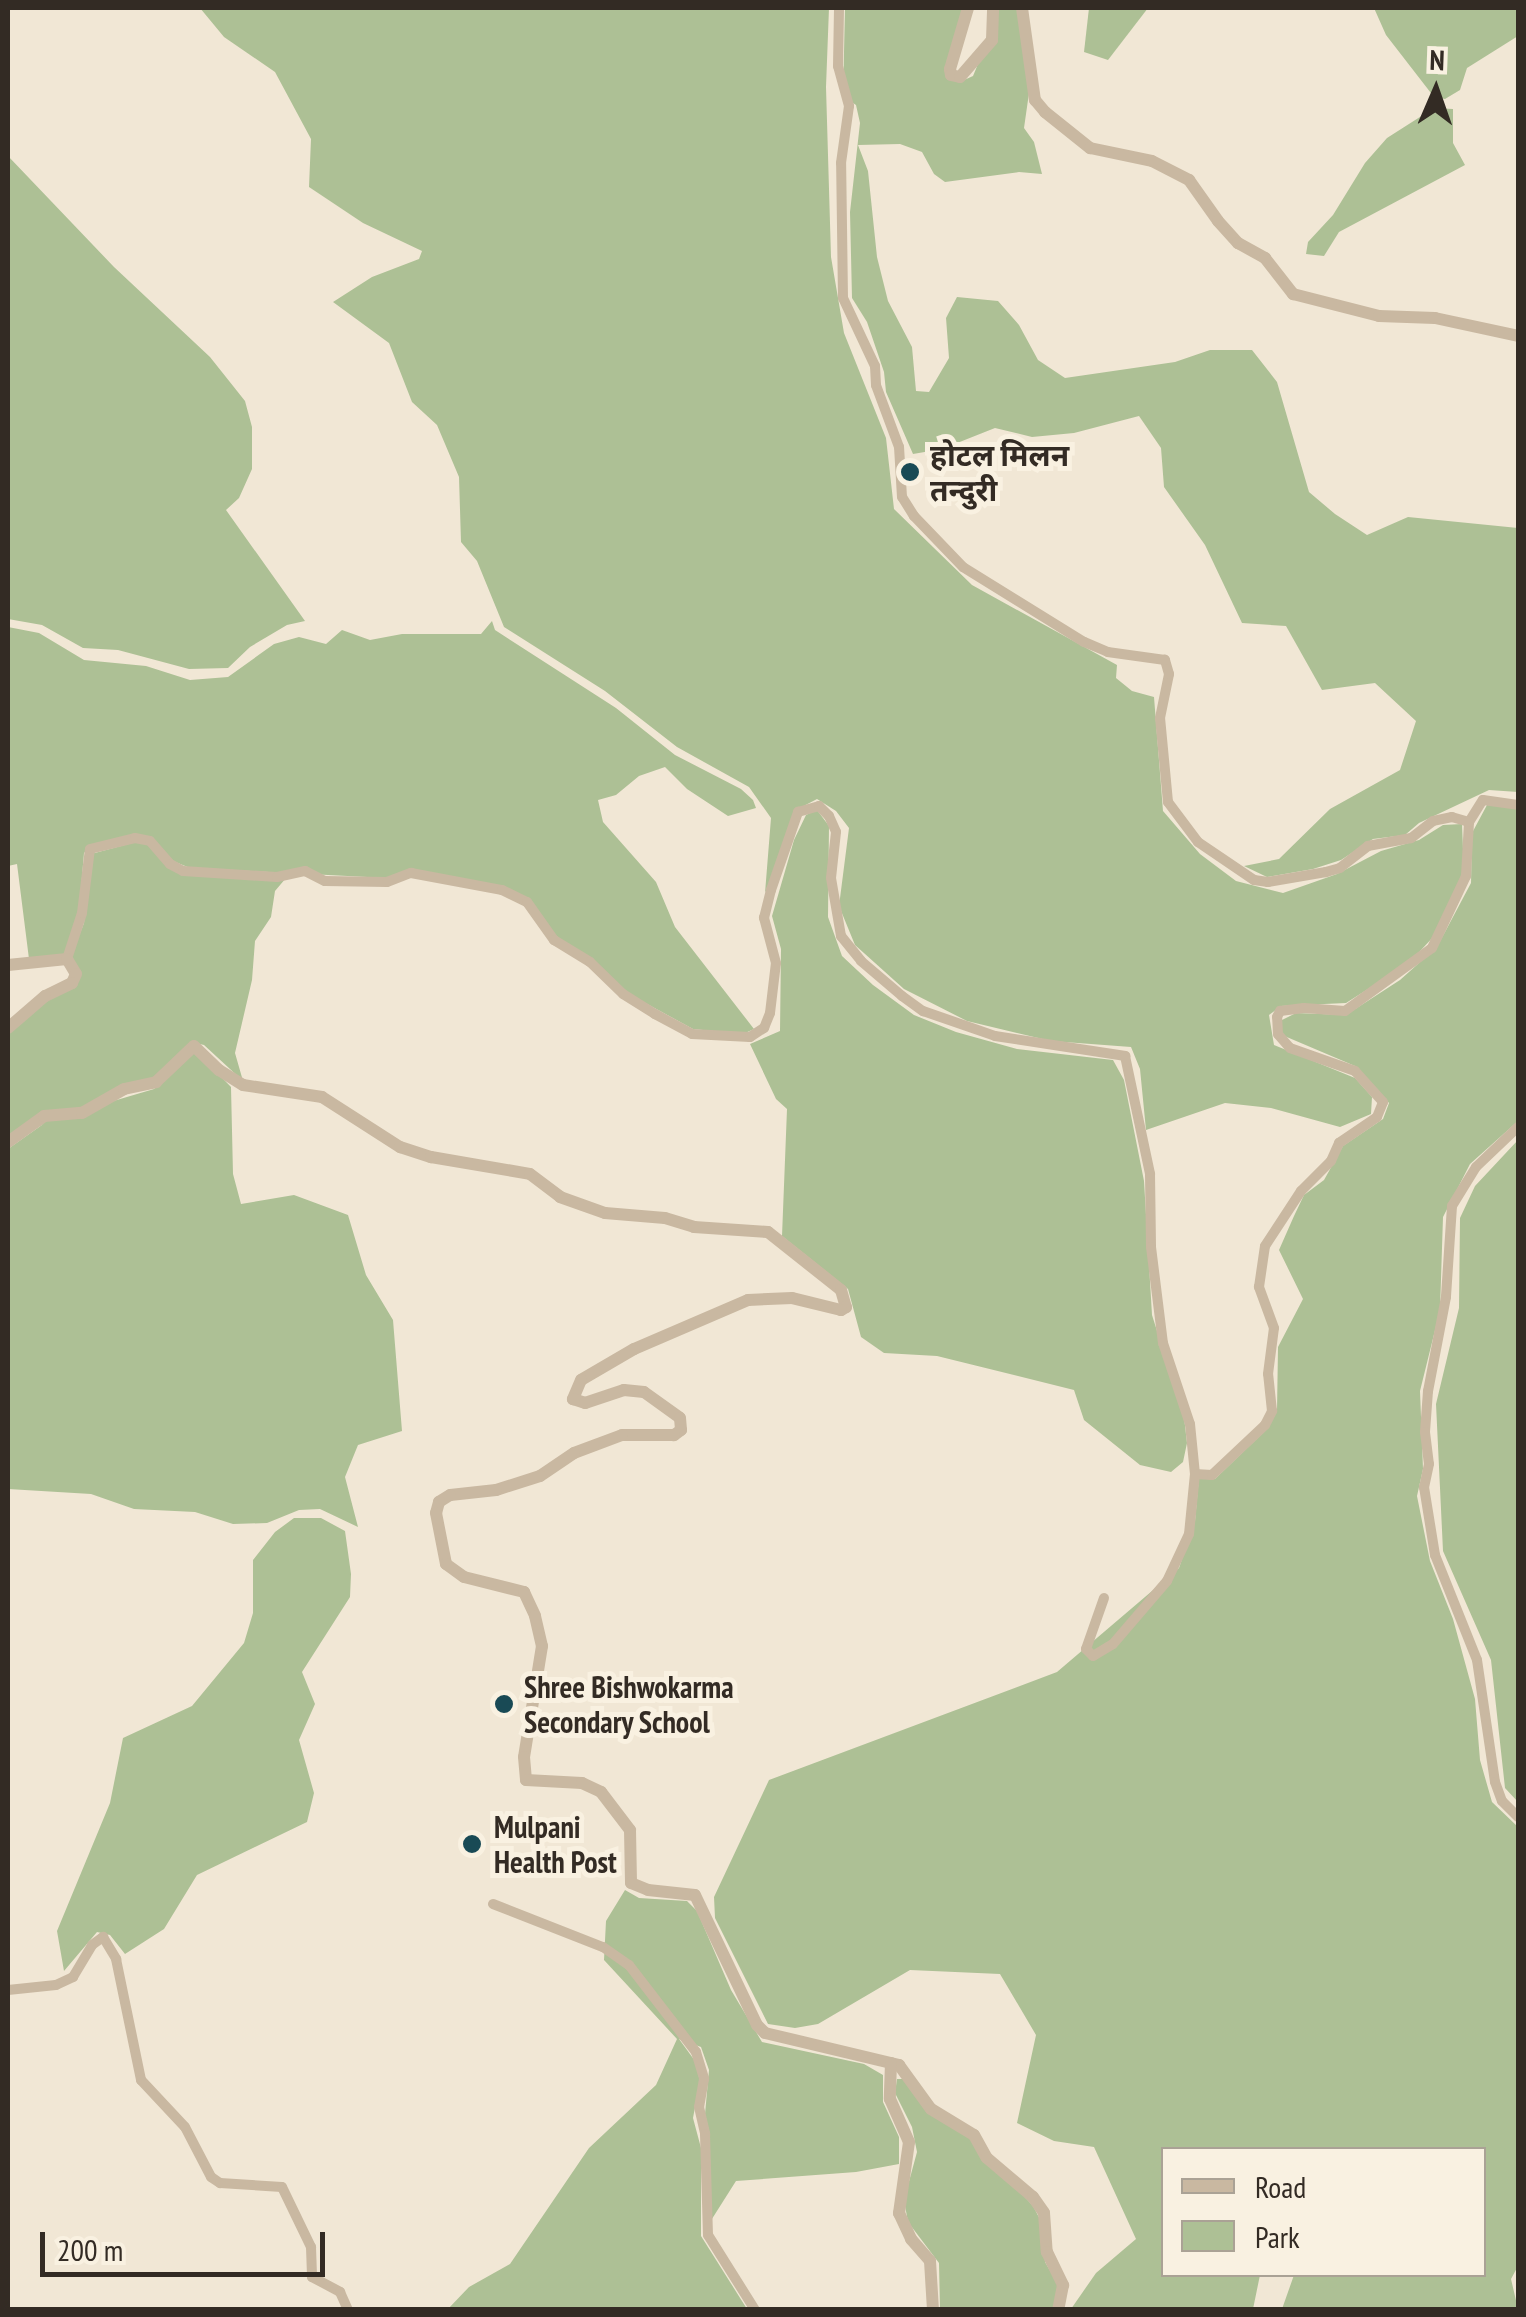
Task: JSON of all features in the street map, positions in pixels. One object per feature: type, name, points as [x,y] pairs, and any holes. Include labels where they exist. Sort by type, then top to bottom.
[{"type":"street","points":[[839,8],[838,66],[848,106],[841,163],[844,298],[875,366],[876,385],[899,448],[902,498],[914,516],[964,567],[1084,642],[1108,652],[1165,660],[1168,674],[1160,718],[1168,802],[1198,842],[1254,880],[1326,872],[1340,868],[1368,846],[1411,838],[1433,822],[1452,817],[1469,822]]},
{"type":"street","points":[[968,8],[950,68],[951,75],[960,77],[992,40],[993,8]]},
{"type":"street","points":[[1022,8],[1036,100],[1045,112],[1090,148],[1152,161],[1188,180],[1228,232],[1265,258],[1294,294],[1379,316],[1435,318],[1518,336]]},
{"type":"street","points":[[1196,1474],[1212,1475],[1222,1467],[1231,1452],[1256,1436],[1272,1411],[1268,1374],[1274,1328],[1259,1286],[1266,1246],[1339,1143],[1382,1110],[1383,1102],[1355,1071],[1290,1048],[1281,1040],[1277,1017],[1280,1010],[1345,1011],[1432,948],[1466,876],[1469,822],[1483,800],[1518,804]]},
{"type":"street","points":[[8,1028],[46,996],[72,982],[76,974],[67,959],[82,913],[90,850],[136,838],[150,841],[170,864],[183,871],[278,877],[304,871],[326,881],[387,882],[411,874],[502,890],[527,902],[554,940],[590,962],[623,994],[655,1014],[692,1034],[750,1037],[764,1028],[770,1013],[776,962],[764,918],[771,890],[798,812],[819,806],[830,816],[836,832],[830,878],[841,936],[860,961],[902,996],[924,1011],[995,1036],[1125,1056],[1150,1174],[1151,1247],[1163,1342],[1190,1424],[1196,1474],[1190,1534],[1166,1581],[1113,1644],[1093,1656],[1086,1649],[1104,1598]]},
{"type":"street","points":[[8,965],[67,959]]},
{"type":"street","points":[[8,1142],[44,1116],[82,1114],[124,1089],[156,1082],[194,1046],[219,1070],[243,1085],[322,1098],[370,1130],[416,1152],[530,1174],[560,1197],[606,1212],[664,1218],[694,1227],[768,1232],[842,1290],[846,1307],[841,1310],[792,1298],[748,1300],[634,1349],[581,1380],[573,1399],[585,1403],[624,1390],[644,1392],[680,1418],[680,1430],[674,1435],[622,1436],[574,1452],[540,1476],[496,1490],[450,1496],[439,1502],[436,1513],[446,1564],[464,1577],[524,1592],[535,1616],[542,1646],[524,1757],[526,1780],[582,1783],[601,1792],[630,1830],[631,1883],[648,1890],[695,1894],[757,2026],[765,2033],[899,2065],[931,2109],[974,2134],[987,2158],[1039,2205],[1048,2229],[1047,2252],[1063,2285],[1058,2310]]},
{"type":"street","points":[[1518,1127],[1476,1167],[1452,1206],[1446,1297],[1424,1432],[1428,1464],[1424,1487],[1435,1555],[1477,1660],[1495,1782],[1502,1801],[1518,1817]]},
{"type":"street","points":[[493,1904],[591,1942],[629,1965],[648,1996],[696,2052],[704,2080],[699,2106],[706,2134],[708,2235],[756,2310]]},
{"type":"street","points":[[8,1990],[56,1985],[72,1978],[92,1945],[103,1937],[116,1960],[141,2080],[185,2127],[211,2177],[220,2183],[282,2187],[311,2247],[312,2277],[340,2292],[348,2310]]},
{"type":"street","points":[[891,2063],[890,2099],[908,2142],[899,2213],[910,2239],[930,2261],[932,2310]]},
{"type":"green space","points":[[200,8],[829,8],[826,87],[831,257],[844,333],[886,438],[894,509],[972,585],[1117,665],[1116,678],[1132,691],[1154,697],[1163,811],[1200,854],[1236,881],[1283,893],[1337,874],[1381,851],[1419,840],[1443,825],[1462,824],[1464,874],[1435,935],[1409,963],[1346,1003],[1281,1006],[1269,1015],[1274,1045],[1355,1078],[1372,1097],[1371,1114],[1340,1127],[1271,1108],[1225,1103],[1146,1130],[1140,1069],[1131,1047],[1051,1041],[967,1021],[904,989],[855,945],[839,906],[849,828],[836,811],[817,799],[798,809],[765,893],[771,818],[749,787],[677,747],[605,691],[504,627],[477,561],[461,542],[459,477],[437,425],[412,402],[389,343],[333,302],[372,277],[419,259],[422,251],[363,223],[309,187],[311,139],[275,72],[224,37]]},
{"type":"green space","points":[[845,8],[966,8],[949,65],[962,81],[973,76],[996,8],[1019,8],[1029,93],[1024,128],[1034,142],[1042,174],[1019,172],[945,182],[934,174],[922,152],[900,144],[858,145],[868,171],[877,257],[888,301],[912,347],[916,391],[929,392],[949,358],[946,318],[957,297],[998,301],[1019,325],[1038,360],[1065,378],[1175,362],[1210,350],[1252,350],[1277,382],[1309,492],[1335,514],[1367,535],[1408,517],[1518,528],[1518,792],[1489,790],[1419,823],[1405,835],[1373,839],[1341,860],[1313,869],[1267,877],[1244,866],[1279,859],[1330,809],[1400,770],[1416,721],[1375,683],[1322,690],[1286,626],[1242,623],[1205,545],[1164,487],[1161,448],[1139,416],[1074,433],[1032,437],[995,428],[942,449],[913,454],[886,392],[884,372],[867,322],[852,298],[850,212],[860,123],[856,105],[843,96]]},
{"type":"green space","points":[[1089,8],[1148,8],[1108,60],[1084,52]]},
{"type":"green space","points":[[1374,8],[1518,8],[1518,36],[1467,68],[1460,90],[1445,99],[1434,97],[1386,35]]},
{"type":"green space","points":[[1434,108],[1453,109],[1453,143],[1465,165],[1339,232],[1324,256],[1306,254],[1308,242],[1333,215],[1365,163],[1387,138]]},
{"type":"green space","points":[[8,156],[114,267],[210,357],[245,401],[252,427],[252,469],[239,498],[226,510],[305,621],[287,625],[250,647],[228,668],[189,669],[118,650],[83,648],[42,625],[8,619]]},
{"type":"green space","points":[[492,621],[495,630],[616,708],[675,755],[741,789],[753,800],[756,808],[728,816],[687,789],[665,767],[639,776],[616,795],[598,800],[603,822],[656,882],[675,927],[754,1029],[743,1034],[693,1029],[627,993],[554,934],[518,893],[419,871],[387,878],[190,868],[173,861],[152,838],[91,845],[84,853],[79,912],[66,954],[29,959],[17,864],[8,866],[8,627],[39,633],[84,660],[146,666],[190,680],[228,677],[274,644],[299,637],[326,644],[342,630],[370,640],[402,634],[481,634]]},
{"type":"green space","points":[[1487,805],[1518,808],[1518,1121],[1470,1164],[1443,1217],[1440,1310],[1420,1391],[1423,1469],[1417,1496],[1430,1561],[1453,1619],[1475,1699],[1480,1760],[1492,1802],[1518,1827],[1518,2266],[1511,2279],[1518,2309],[1282,2309],[1293,2277],[1486,2277],[1486,2147],[1161,2147],[1161,2277],[1260,2277],[1253,2309],[1071,2309],[1096,2273],[1136,2239],[1094,2147],[1054,2141],[1017,2123],[1036,2035],[1000,1974],[910,1970],[818,2024],[795,2028],[768,2024],[715,1918],[714,1897],[769,1780],[1057,1672],[1179,1568],[1195,1521],[1199,1477],[1215,1479],[1266,1430],[1277,1411],[1278,1347],[1303,1299],[1279,1250],[1294,1216],[1304,1195],[1324,1180],[1343,1146],[1383,1119],[1389,1103],[1355,1066],[1282,1035],[1282,1020],[1296,1013],[1346,1015],[1400,980],[1437,947],[1471,883],[1472,833]]},
{"type":"green space","points":[[817,810],[829,826],[828,917],[842,956],[873,985],[914,1015],[956,1032],[1017,1049],[1113,1060],[1124,1080],[1144,1181],[1152,1315],[1184,1417],[1187,1443],[1183,1462],[1171,1472],[1140,1465],[1084,1420],[1074,1390],[937,1356],[884,1353],[861,1337],[848,1289],[782,1236],[787,1109],[776,1099],[750,1044],[780,1031],[781,949],[772,916],[794,840],[806,815]]},
{"type":"green space","points":[[136,842],[149,845],[168,867],[225,878],[286,878],[275,891],[271,917],[255,941],[252,980],[235,1053],[243,1081],[204,1045],[191,1042],[156,1078],[8,1139],[8,1031],[48,998],[77,984],[72,954],[84,923],[91,854]]},
{"type":"green space","points":[[195,1050],[231,1087],[233,1174],[241,1204],[294,1195],[348,1215],[366,1275],[393,1320],[402,1431],[358,1445],[345,1477],[358,1527],[320,1509],[299,1510],[267,1523],[233,1524],[195,1512],[134,1509],[91,1494],[8,1489],[8,1149],[49,1120],[154,1089]]},
{"type":"green space","points":[[1518,1140],[1518,1802],[1505,1788],[1491,1660],[1443,1551],[1436,1404],[1459,1308],[1460,1218],[1475,1186]]},
{"type":"green space","points":[[294,1518],[321,1518],[345,1531],[351,1574],[350,1597],[302,1672],[315,1704],[299,1740],[314,1793],[307,1822],[197,1875],[164,1929],[125,1954],[110,1935],[97,1932],[64,1971],[57,1931],[110,1803],[123,1738],[192,1706],[244,1643],[253,1613],[253,1560],[275,1532]]},
{"type":"green space","points":[[625,1890],[639,1898],[687,1901],[697,1911],[731,1990],[762,2042],[864,2064],[883,2075],[883,2102],[899,2137],[899,2164],[856,2172],[736,2181],[710,2222],[710,2135],[705,2114],[709,2070],[701,2047],[679,2039],[695,2061],[700,2081],[693,2118],[701,2148],[701,2236],[747,2309],[447,2310],[469,2287],[510,2264],[589,2148],[656,2085],[677,2039],[604,1960],[606,1921]]},
{"type":"green space","points":[[897,2079],[903,2079],[974,2142],[1033,2206],[1043,2225],[1045,2262],[1059,2286],[1053,2309],[940,2309],[939,2263],[908,2222],[904,2200],[917,2152],[912,2127],[895,2093]]},
{"type":"place","name":"होटल मिलन तन्दुरी","points":[[910,472]]},
{"type":"place","name":"Shree Bishwokarma Secondary School","points":[[504,1704]]},
{"type":"place","name":"Mulpani Health Post","points":[[472,1844]]}]
